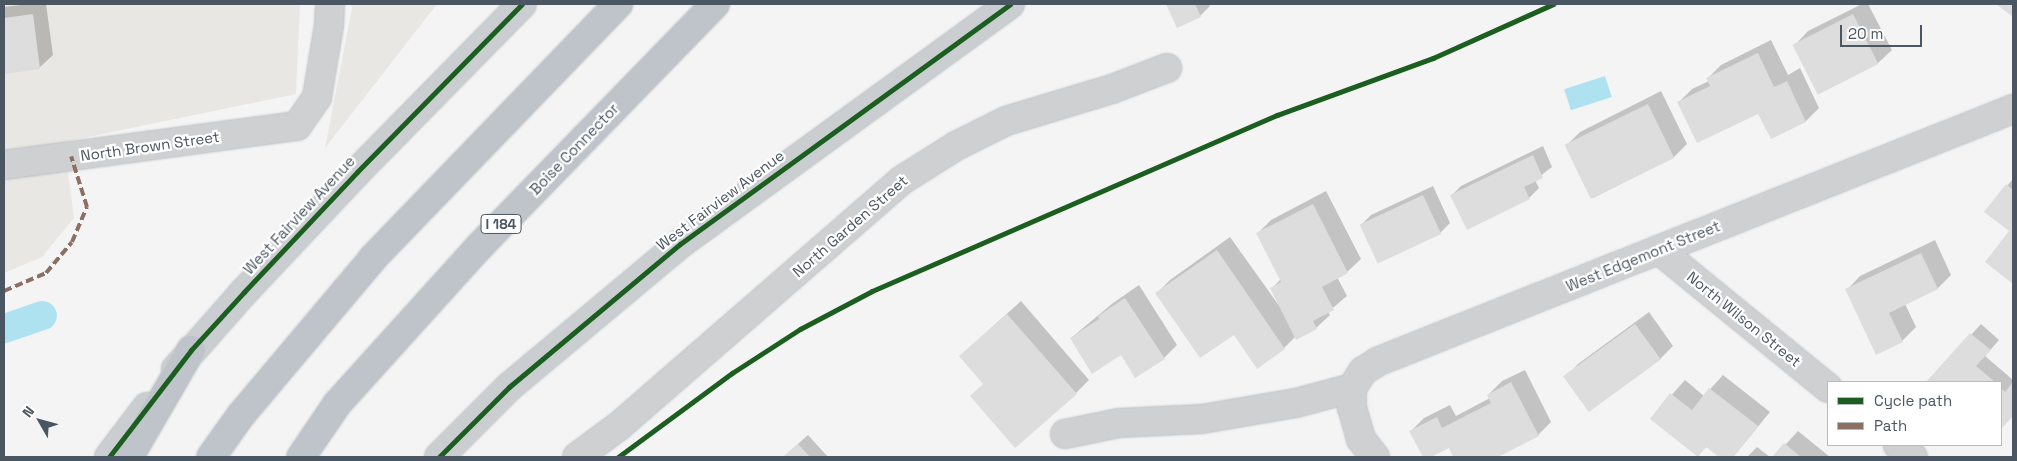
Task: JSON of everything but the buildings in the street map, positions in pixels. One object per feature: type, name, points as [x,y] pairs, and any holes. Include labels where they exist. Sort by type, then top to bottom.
[{"type":"highway","points":[[211,457],[241,415],[373,258],[618,4]]},
{"type":"highway","name":"Boise Connector","points":[[301,457],[337,404],[480,246],[715,4]]},
{"type":"highway","points":[[129,457],[191,350]]},
{"type":"main road","name":"West Fairview Avenue","points":[[109,457],[191,350],[358,172],[522,4]]},
{"type":"main road","name":"West Fairview Avenue","points":[[439,457],[509,387],[680,244],[1010,4]]},
{"type":"street","name":"North Brown Street","points":[[4,165],[297,126],[317,97],[329,25],[330,4]]},
{"type":"street","name":"North Garden Street","points":[[577,457],[619,426],[902,180],[956,146],[1006,121],[1112,89],[1167,68]]},
{"type":"street","name":"West Edgemont Street","points":[[1352,388],[1363,371],[1379,361],[2013,109]]},
{"type":"street","name":"North Wilson Street","points":[[1659,250],[1827,387]]},
{"type":"street","points":[[1065,434],[1120,423],[1202,419],[1296,403],[1352,388],[1352,408],[1362,440],[1375,457]]},
{"type":"street","points":[[1899,446],[1913,457]]},
{"type":"shaded area","points":[[4,4],[300,4],[296,94],[64,142],[74,218],[42,257],[4,273]]},
{"type":"shaded area","points":[[351,4],[437,4],[325,148],[352,8]]},
{"type":"water","points":[[1605,76],[1612,97],[1571,110],[1564,89]]},
{"type":"waterway","points":[[4,328],[42,315]]},
{"type":"marked path","points":[[4,291],[46,273],[72,242],[87,207],[71,156]]},
{"type":"cycle path","points":[[109,457],[191,350],[357,172],[522,4]]},
{"type":"cycle path","points":[[439,457],[509,387],[680,244],[1010,4]]},
{"type":"cycle path","points":[[618,457],[732,373],[800,329],[872,291],[1277,115],[1433,58],[1553,4]]}]
